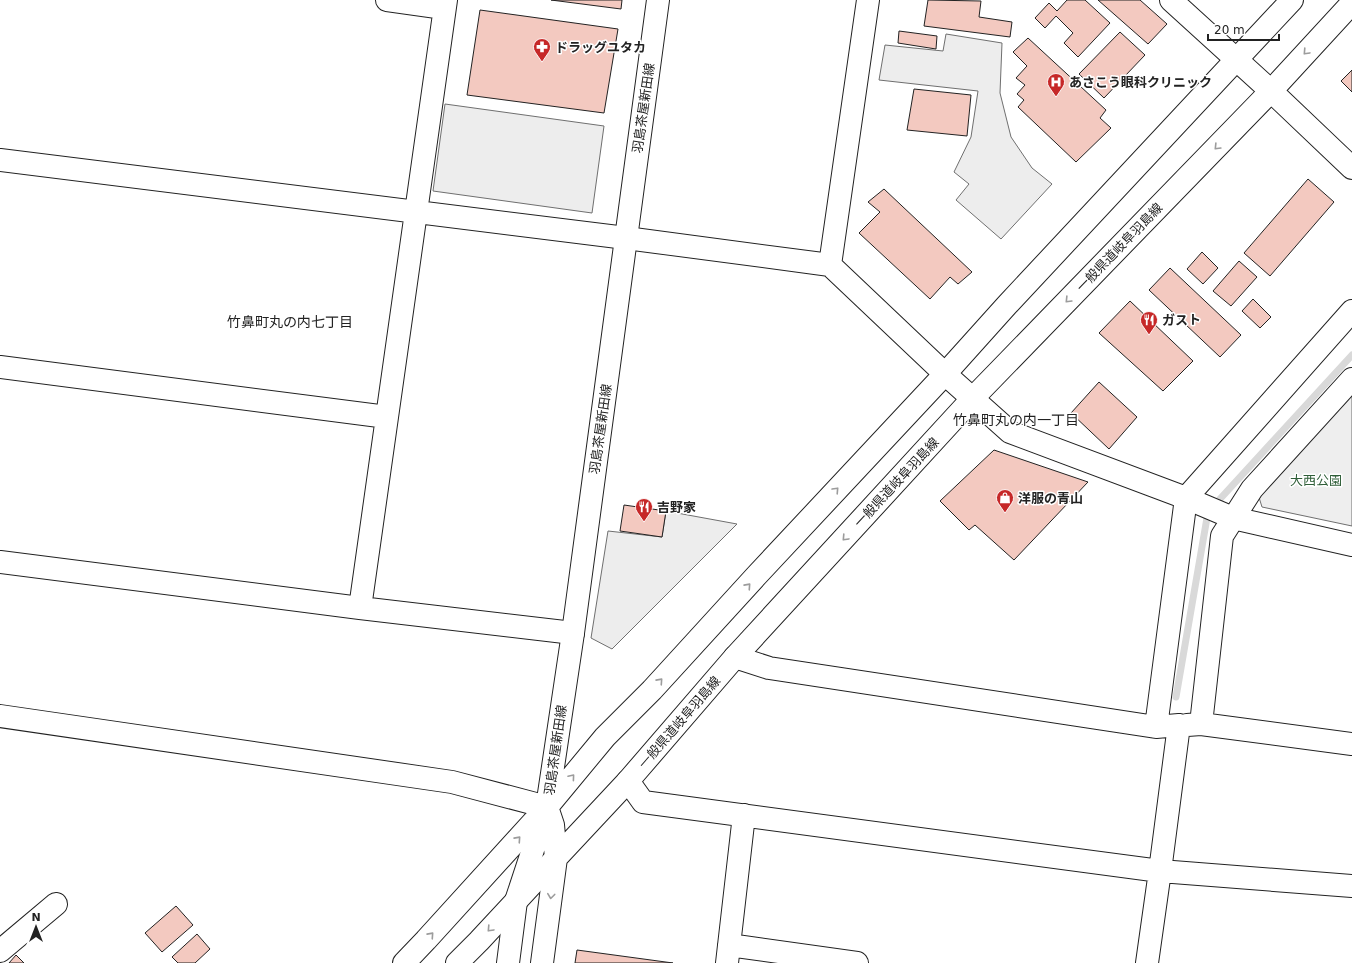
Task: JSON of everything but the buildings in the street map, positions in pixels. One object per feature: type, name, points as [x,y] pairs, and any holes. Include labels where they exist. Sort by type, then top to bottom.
[{"type":"street","points":[[360,608],[445,4],[387,0]]},
{"type":"street","name":"羽島茶屋新田線","points":[[556,858],[553,825],[547,807],[573,633],[658,0]]},
{"type":"street","points":[[830,265],[868,0]]},
{"type":"street","points":[[1171,0],[1271,90],[1352,168]]},
{"type":"street","points":[[404,963],[547,807],[605,737],[652,690],[1007,305],[1292,0]]},
{"type":"street","name":"一般県道岐阜羽島線","points":[[457,963],[628,781],[735,657],[972,399],[1271,90],[1352,3]]},
{"type":"street","points":[[0,160],[830,265],[945,374],[1010,432],[1228,515],[1352,545]]},
{"type":"street","points":[[1156,727],[1193,501],[1352,311]]},
{"type":"street","points":[[0,367],[387,417]]},
{"type":"street","points":[[1201,724],[1222,536],[1228,515],[1352,379]]},
{"type":"street","points":[[0,562],[360,608],[573,633]]},
{"type":"street","points":[[735,657],[768,668],[1156,727],[1201,724],[1352,744]]},
{"type":"street","points":[[0,716],[452,782],[547,807]]},
{"type":"street","points":[[1147,963],[1179,725]]},
{"type":"street","points":[[628,781],[643,802],[1160,871],[1352,886]]},
{"type":"street","points":[[508,963],[516,901],[547,807]]},
{"type":"street","points":[[744,815],[728,954],[857,963]]},
{"type":"street","points":[[542,963],[556,858]]},
{"type":"street","points":[[0,951],[56,904]]},
{"type":"green space","name":"大西公園","points":[[1352,386],[1352,526],[1262,507],[1257,491]]},
{"type":"shaded area","points":[[946,34],[1002,43],[1000,93],[1011,137],[1032,168],[1052,184],[1001,239],[956,200],[969,184],[954,172],[971,137],[978,91],[879,80],[885,45],[943,51]]},
{"type":"shaded area","points":[[445,104],[604,126],[592,213],[433,191]]},
{"type":"shaded area","points":[[666,511],[737,524],[612,649],[591,638],[608,531],[662,537]]},
{"type":"waterway","points":[[1176,697],[1208,512],[1352,355]]},
{"type":"place","name":"ドラッグユタカ","points":[[542,62]]},
{"type":"place","name":"あさこう眼科クリニック","points":[[1056,97]]},
{"type":"place","name":"ガスト","points":[[1149,335]]},
{"type":"place","name":"洋服の青山","points":[[1005,513]]},
{"type":"place","name":"吉野家","points":[[644,522]]},
{"type":"district","name":"竹鼻町丸の内七丁目","points":[[290,322]]},
{"type":"district","name":"竹鼻町丸の内一丁目","points":[[1016,420]]}]
